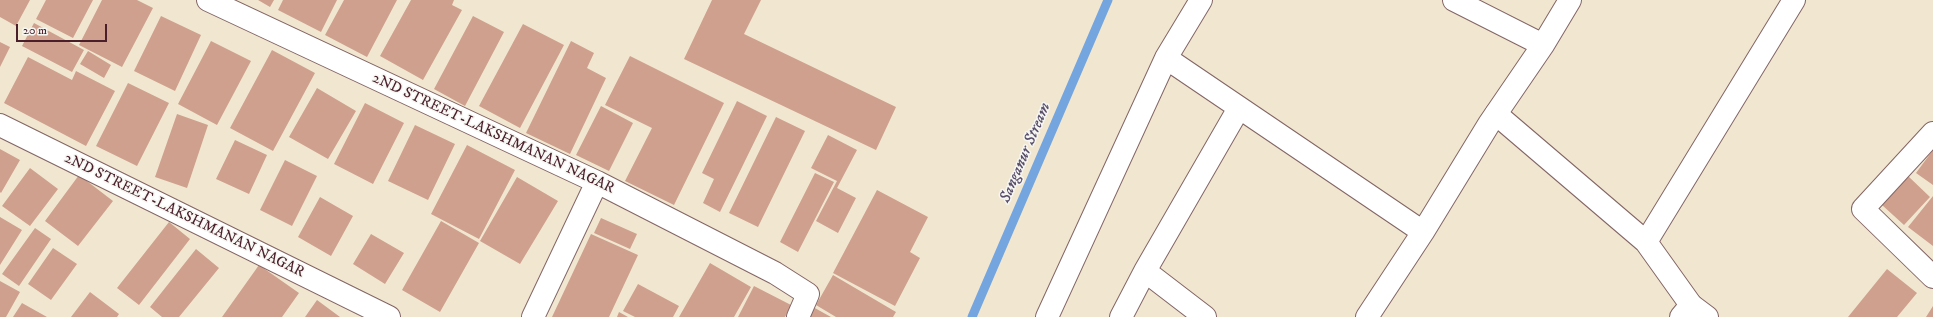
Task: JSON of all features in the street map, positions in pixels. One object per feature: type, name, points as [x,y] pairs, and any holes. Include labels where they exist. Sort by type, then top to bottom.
[{"type":"street","name":"2ND STREET-LAKSHMANAN NAGAR","points":[[208,0],[597,182],[775,273],[808,294],[798,317]]},
{"type":"street","points":[[1047,317],[1166,58],[1201,0]]},
{"type":"street","points":[[1454,0],[1543,45]]},
{"type":"street","points":[[1367,317],[1423,232],[1496,114],[1543,45],[1570,0]]},
{"type":"street","points":[[1646,242],[1794,0]]},
{"type":"street","points":[[1166,58],[1423,232]]},
{"type":"street","points":[[1121,317],[1145,271],[1239,108]]},
{"type":"street","points":[[1496,114],[1646,242],[1693,313]]},
{"type":"street","name":"2ND STREET-LAKSHMANAN NAGAR","points":[[0,126],[389,317]]},
{"type":"street","points":[[1933,133],[1863,209],[1933,277]]},
{"type":"street","points":[[533,317],[597,182]]},
{"type":"street","points":[[1145,271],[1205,317]]},
{"type":"building","points":[[0,0],[30,0],[16,26],[0,17]]},
{"type":"building","points":[[46,0],[93,0],[73,38],[36,19]]},
{"type":"building","points":[[102,0],[137,0],[153,8],[122,67],[79,45]]},
{"type":"building","points":[[258,0],[274,0],[270,7]]},
{"type":"building","points":[[283,0],[337,0],[321,32],[278,10]]},
{"type":"building","points":[[344,0],[397,0],[367,57],[325,35]]},
{"type":"building","points":[[411,0],[454,0],[452,5],[462,10],[423,80],[380,56]]},
{"type":"building","points":[[712,0],[761,0],[744,34],[896,107],[876,150],[684,59]]},
{"type":"building","points":[[161,16],[201,35],[175,91],[134,71]]},
{"type":"building","points":[[473,16],[504,32],[465,106],[434,89]]},
{"type":"building","points":[[34,23],[84,50],[72,72],[22,46]]},
{"type":"building","points":[[523,24],[564,45],[520,128],[479,106]]},
{"type":"building","points":[[211,41],[251,61],[217,125],[178,104]]},
{"type":"building","points":[[571,41],[594,53],[587,68],[606,78],[570,154],[526,133]]},
{"type":"building","points":[[0,42],[10,47],[0,67]]},
{"type":"building","points":[[272,50],[315,73],[273,151],[230,128]]},
{"type":"building","points":[[88,51],[111,65],[104,78],[80,64]]},
{"type":"building","points":[[630,56],[724,103],[674,205],[625,181],[652,128],[605,105]]},
{"type":"building","points":[[28,57],[72,80],[76,71],[115,91],[86,146],[4,103]]},
{"type":"building","points":[[128,83],[169,103],[137,166],[96,146]]},
{"type":"building","points":[[317,88],[356,111],[328,159],[289,137]]},
{"type":"building","points":[[737,101],[767,116],[720,212],[703,203],[714,179],[702,173]]},
{"type":"building","points":[[365,103],[404,123],[373,184],[334,164]]},
{"type":"building","points":[[601,106],[633,123],[609,171],[576,155]]},
{"type":"building","points":[[177,114],[208,125],[187,188],[155,177]]},
{"type":"building","points":[[776,117],[805,131],[758,227],[729,213]]},
{"type":"building","points":[[415,125],[455,144],[428,200],[388,181]]},
{"type":"building","points":[[828,135],[857,150],[837,188],[856,198],[838,233],[816,221],[837,181],[811,168]]},
{"type":"building","points":[[235,140],[267,155],[249,194],[216,179]]},
{"type":"building","points":[[467,145],[515,170],[479,239],[431,214]]},
{"type":"building","points":[[0,149],[20,160],[1,193],[0,192]]},
{"type":"building","points":[[1933,150],[1933,185],[1916,173]]},
{"type":"building","points":[[285,160],[317,176],[292,226],[260,210]]},
{"type":"building","points":[[30,168],[58,189],[30,226],[2,206]]},
{"type":"building","points":[[815,173],[834,182],[798,252],[780,242]]},
{"type":"building","points":[[79,175],[113,201],[78,246],[45,221]]},
{"type":"building","points":[[1908,176],[1930,197],[1904,225],[1882,205]]},
{"type":"building","points":[[517,177],[558,201],[520,264],[480,241]]},
{"type":"building","points":[[877,190],[928,217],[910,252],[920,258],[895,306],[833,273]]},
{"type":"building","points":[[1933,196],[1933,246],[1908,227]]},
{"type":"building","points":[[320,197],[353,216],[331,256],[298,237]]},
{"type":"building","points":[[0,217],[22,230],[0,265]]},
{"type":"building","points":[[601,218],[637,234],[630,249],[594,233]]},
{"type":"building","points":[[441,221],[479,243],[440,312],[402,290]]},
{"type":"building","points":[[169,222],[190,239],[139,305],[117,288]]},
{"type":"building","points":[[35,228],[51,239],[19,286],[2,274]]},
{"type":"building","points":[[371,234],[404,253],[385,284],[353,264]]},
{"type":"building","points":[[591,234],[638,255],[609,317],[552,317]]},
{"type":"building","points":[[53,248],[77,264],[51,300],[28,284]]},
{"type":"building","points":[[196,249],[219,268],[179,317],[162,317],[150,307]]},
{"type":"building","points":[[710,263],[751,287],[734,317],[679,317]]},
{"type":"building","points":[[259,265],[299,293],[282,317],[222,317]]},
{"type":"building","points":[[1887,269],[1917,293],[1897,317],[1848,317]]},
{"type":"building","points":[[833,275],[896,312],[893,317],[836,317],[816,305]]},
{"type":"building","points":[[0,281],[20,292],[6,317],[0,317]]},
{"type":"building","points":[[638,284],[679,306],[673,317],[635,317],[623,311]]},
{"type":"building","points":[[754,286],[791,305],[785,317],[738,317]]},
{"type":"building","points":[[90,292],[119,314],[117,317],[71,317]]},
{"type":"building","points":[[317,300],[340,317],[305,317]]},
{"type":"building","points":[[22,303],[47,317],[13,317]]},
{"type":"building","points":[[1933,306],[1933,317],[1926,317]]},
{"type":"building","points":[[813,307],[831,317],[808,317]]},
{"type":"building","points":[[619,312],[628,317],[617,317]]},
{"type":"waterway","name":"Sanganur Stream","points":[[972,317],[1108,0]]}]
